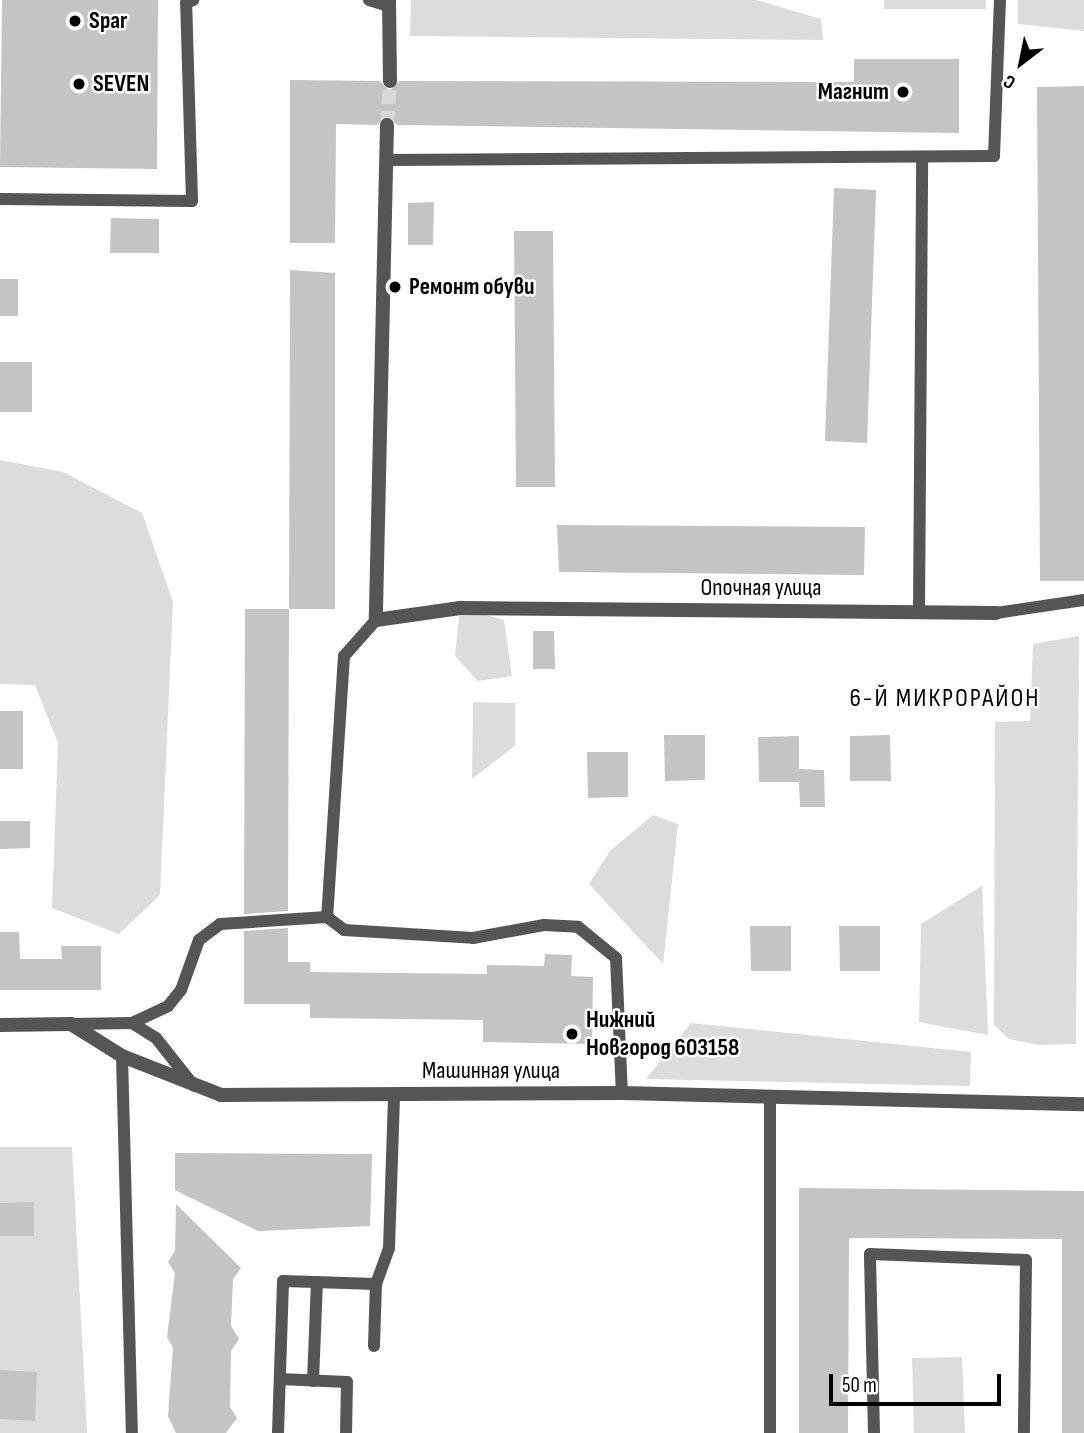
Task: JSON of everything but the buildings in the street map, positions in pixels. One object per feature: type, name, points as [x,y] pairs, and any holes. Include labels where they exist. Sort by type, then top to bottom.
[{"type":"street","points":[[389,3],[390,81]]},
{"type":"street","points":[[376,620],[387,125]]},
{"type":"street","name":"Опочная улица","points":[[376,620],[460,608],[996,613]]},
{"type":"street","points":[[0,1025],[71,1024]]},
{"type":"street","name":"Машинная улица","points":[[71,1024],[122,1056],[196,1090],[394,1094],[622,1093],[1084,1104]]},
{"type":"lane","points":[[0,199],[192,201],[186,3],[193,0]]},
{"type":"lane","points":[[369,0],[389,3]]},
{"type":"lane","points":[[387,160],[994,156],[1000,0]]},
{"type":"lane","points":[[919,612],[922,157]]},
{"type":"lane","points":[[996,613],[1084,600]]},
{"type":"lane","points":[[327,917],[344,656],[376,620]]},
{"type":"lane","points":[[71,1024],[132,1023],[176,999],[199,940],[220,924],[327,917],[344,930],[473,939],[544,925],[578,927],[616,958],[622,1093]]},
{"type":"lane","points":[[132,1023],[156,1038],[196,1090]]},
{"type":"lane","points":[[122,1056],[132,1433]]},
{"type":"lane","points":[[374,1346],[376,1284],[389,1248],[394,1094]]},
{"type":"lane","points":[[770,1098],[770,1433]]},
{"type":"lane","points":[[874,1433],[870,1254],[1026,1260],[1024,1433]]},
{"type":"lane","points":[[278,1433],[283,1280],[376,1284]]},
{"type":"lane","points":[[313,1381],[317,1282]]},
{"type":"lane","points":[[280,1380],[347,1382],[346,1433]]},
{"type":"shaded area","points":[[411,0],[756,0],[821,19],[823,40],[410,36]]},
{"type":"shaded area","points":[[884,0],[986,0],[986,9],[884,9]]},
{"type":"shaded area","points":[[1018,0],[1084,0],[1084,31],[1018,24]]},
{"type":"shaded area","points":[[0,460],[63,472],[142,513],[173,602],[160,895],[119,934],[52,908],[58,743],[35,685],[0,684]]},
{"type":"shaded area","points":[[460,608],[504,620],[512,676],[478,681],[455,656]]},
{"type":"shaded area","points":[[1079,636],[1076,1044],[1039,1045],[1009,1039],[994,1025],[995,722],[1030,721],[1033,644]]},
{"type":"shaded area","points":[[473,702],[515,703],[515,746],[472,779]]},
{"type":"shaded area","points":[[653,815],[678,824],[663,964],[589,884],[610,851]]},
{"type":"shaded area","points":[[982,886],[988,1035],[919,1022],[921,924]]},
{"type":"shaded area","points":[[691,1023],[971,1052],[970,1086],[646,1079]]},
{"type":"shaded area","points":[[0,1147],[72,1147],[87,1433],[0,1433]]},
{"type":"shaded area","points":[[962,1357],[965,1433],[914,1433],[912,1358]]},
{"type":"tunnel","points":[[387,125],[390,81]]},
{"type":"place","name":"Spar","points":[[75,21]]},
{"type":"place","name":"SEVEN","points":[[79,84]]},
{"type":"place","name":"Магнит","points":[[903,92]]},
{"type":"place","name":"Ремонт обуви","points":[[395,287]]},
{"type":"place","name":"Нижний Новгород 603158","points":[[572,1034]]},
{"type":"district","name":"6-Й МИКРОРАЙОН","points":[[945,699]]}]
